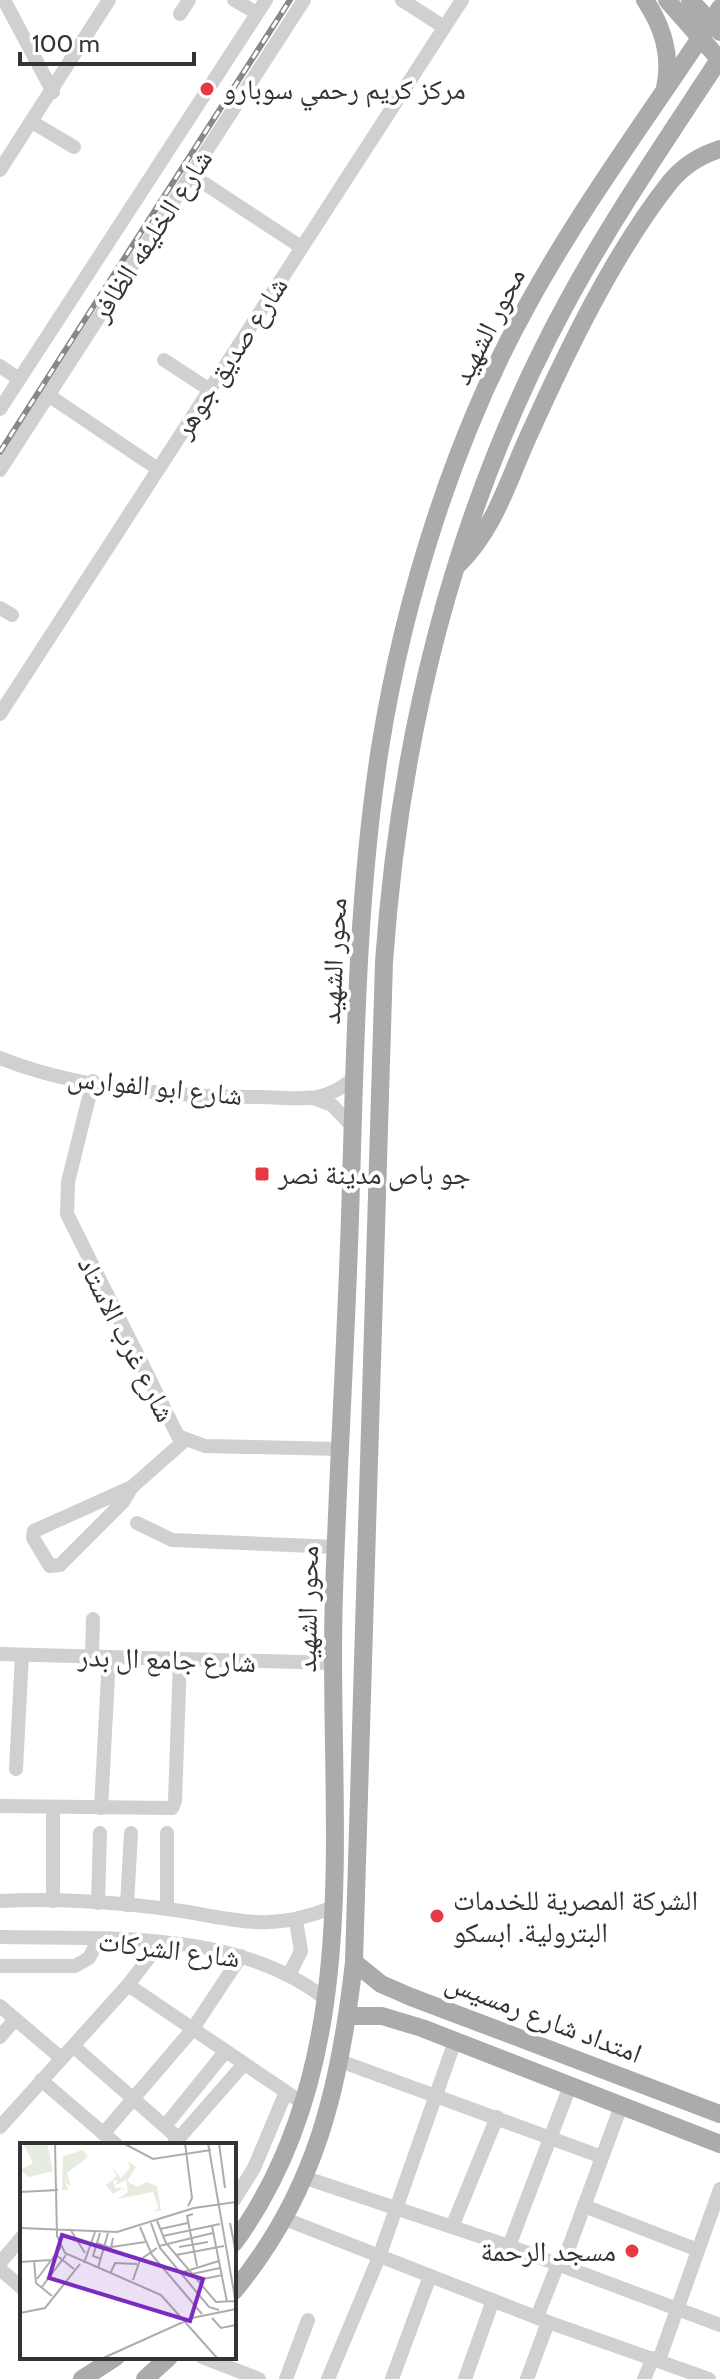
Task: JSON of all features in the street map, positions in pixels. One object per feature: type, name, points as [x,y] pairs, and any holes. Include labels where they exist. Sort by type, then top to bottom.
[{"type":"main road","points":[[645,0],[656,16],[667,55],[663,94]]},
{"type":"main road","points":[[667,0],[720,59]]},
{"type":"main road","points":[[656,16],[680,0]]},
{"type":"main road","points":[[690,0],[720,32]]},
{"type":"main road","name":"محور الشهيد","points":[[236,2240],[277,2168],[304,2104],[320,2046],[327,2000],[334,1599],[364,896],[380,750],[396,664],[418,579],[469,429],[512,333],[544,276],[720,8]]},
{"type":"main road","name":"محور الشهيد","points":[[236,2288],[285,2219],[306,2178],[340,2061],[348,2016],[354,1962],[387,924],[407,765],[429,661],[455,569],[503,435],[564,306],[606,232],[720,59]]},
{"type":"main road","points":[[455,569],[491,522],[555,380],[622,255],[670,182],[696,159],[720,149]]},
{"type":"main road","points":[[334,1599],[351,1608],[364,1605]]},
{"type":"main road","points":[[333,1637],[347,1631],[363,1633]]},
{"type":"main road","name":"امتداد شارع رمسيس","points":[[354,1962],[381,1984],[720,2114]]},
{"type":"main road","points":[[422,2028],[431,2004]]},
{"type":"main road","name":"امتداد شارع رمسيس","points":[[348,2016],[382,2016],[422,2028],[720,2144]]},
{"type":"main road","points":[[277,2168],[290,2179],[306,2178]]},
{"type":"main road","points":[[82,2379],[107,2359]]},
{"type":"main road","points":[[145,2379],[167,2359]]},
{"type":"street","points":[[4,0],[53,92]]},
{"type":"street","points":[[0,170],[53,92],[109,0]]},
{"type":"street","points":[[180,14],[189,0]]},
{"type":"street","points":[[234,0],[261,6]]},
{"type":"street","name":"شارع الخليفه الظافر","points":[[0,470],[304,0]]},
{"type":"street","points":[[402,0],[444,27]]},
{"type":"street","name":"شارع صديق جوهر","points":[[0,714],[462,0]]},
{"type":"street","name":"شارع الخليفه الظافر","points":[[0,409],[261,6]]},
{"type":"street","points":[[32,122],[74,147]]},
{"type":"street","points":[[190,174],[301,247]]},
{"type":"street","points":[[164,360],[210,390]]},
{"type":"street","points":[[0,366],[19,379]]},
{"type":"street","points":[[48,395],[158,469]]},
{"type":"street","name":"شارع ابو الفوارس","points":[[0,1058],[51,1074],[189,1094],[312,1098],[340,1089],[355,1077]]},
{"type":"street","name":"شارع غرب الاستاد","points":[[93,1081],[68,1182],[67,1214],[173,1428],[184,1441],[205,1446],[341,1449]]},
{"type":"street","points":[[312,1098],[332,1105],[353,1127]]},
{"type":"street","points":[[132,1487],[123,1502],[60,1565],[50,1566],[33,1538],[34,1531],[132,1487],[184,1441]]},
{"type":"street","points":[[137,1523],[172,1540],[336,1547]]},
{"type":"street","points":[[92,1656],[93,1619]]},
{"type":"street","name":"شارع جامع ال بدر","points":[[0,1654],[333,1663]]},
{"type":"street","points":[[16,1769],[22,1655]]},
{"type":"street","points":[[101,1808],[109,1657]]},
{"type":"street","points":[[0,1806],[168,1809],[174,1805],[180,1660]]},
{"type":"street","points":[[53,1807],[53,1901]]},
{"type":"street","points":[[98,1903],[100,1833]]},
{"type":"street","points":[[127,1905],[131,1833]]},
{"type":"street","points":[[167,1833],[167,1909]]},
{"type":"street","name":"شارع الشركات","points":[[0,1901],[127,1905],[258,1925],[296,1921],[331,1908]]},
{"type":"street","points":[[289,1975],[302,1944],[296,1921]]},
{"type":"street","name":"شارع الشركات","points":[[0,1937],[160,1943],[241,1956],[289,1975],[327,2000]]},
{"type":"street","points":[[0,1966],[75,1966],[89,1958],[99,1939]]},
{"type":"street","points":[[0,2127],[128,1985],[160,1943]]},
{"type":"street","points":[[41,2080],[109,2141],[134,2098],[192,2030],[241,1956]]},
{"type":"street","points":[[128,1985],[304,2104]]},
{"type":"street","points":[[0,2006],[61,2058]]},
{"type":"street","points":[[0,2037],[15,2019]]},
{"type":"street","points":[[328,2379],[379,2257],[455,2041]]},
{"type":"street","points":[[73,2046],[165,2126],[176,2142],[244,2064]]},
{"type":"street","points":[[165,2126],[225,2052]]},
{"type":"street","points":[[340,2061],[602,2157]]},
{"type":"street","points":[[509,2246],[570,2086]]},
{"type":"street","points":[[236,2196],[259,2156],[286,2092]]},
{"type":"street","points":[[527,2379],[560,2265],[621,2106]]},
{"type":"street","points":[[452,2227],[497,2117]]},
{"type":"street","points":[[306,2178],[509,2246],[720,2325]]},
{"type":"street","points":[[644,2379],[677,2309],[720,2189]]},
{"type":"street","points":[[584,2206],[698,2250]]},
{"type":"street","points":[[285,2219],[543,2320],[709,2379]]},
{"type":"street","points":[[20,2239],[1,2260],[20,2285]]},
{"type":"street","points":[[392,2379],[430,2276]]},
{"type":"street","points":[[465,2379],[493,2300]]},
{"type":"street","points":[[286,2379],[308,2320]]},
{"type":"street","points":[[207,2359],[259,2379]]},
{"type":"railway","points":[[0,452],[290,0]]},
{"type":"place","name":"مركز كريم رحمي سوبارو","points":[[207,89]]},
{"type":"place","name":"جو باص مدينة نصر","points":[[262,1174]]},
{"type":"place","name":"الشركة المصرية للخدمات البترولية. ابسكو","points":[[437,1916]]},
{"type":"place","name":"مسجد الرحمة","points":[[632,2251]]}]
